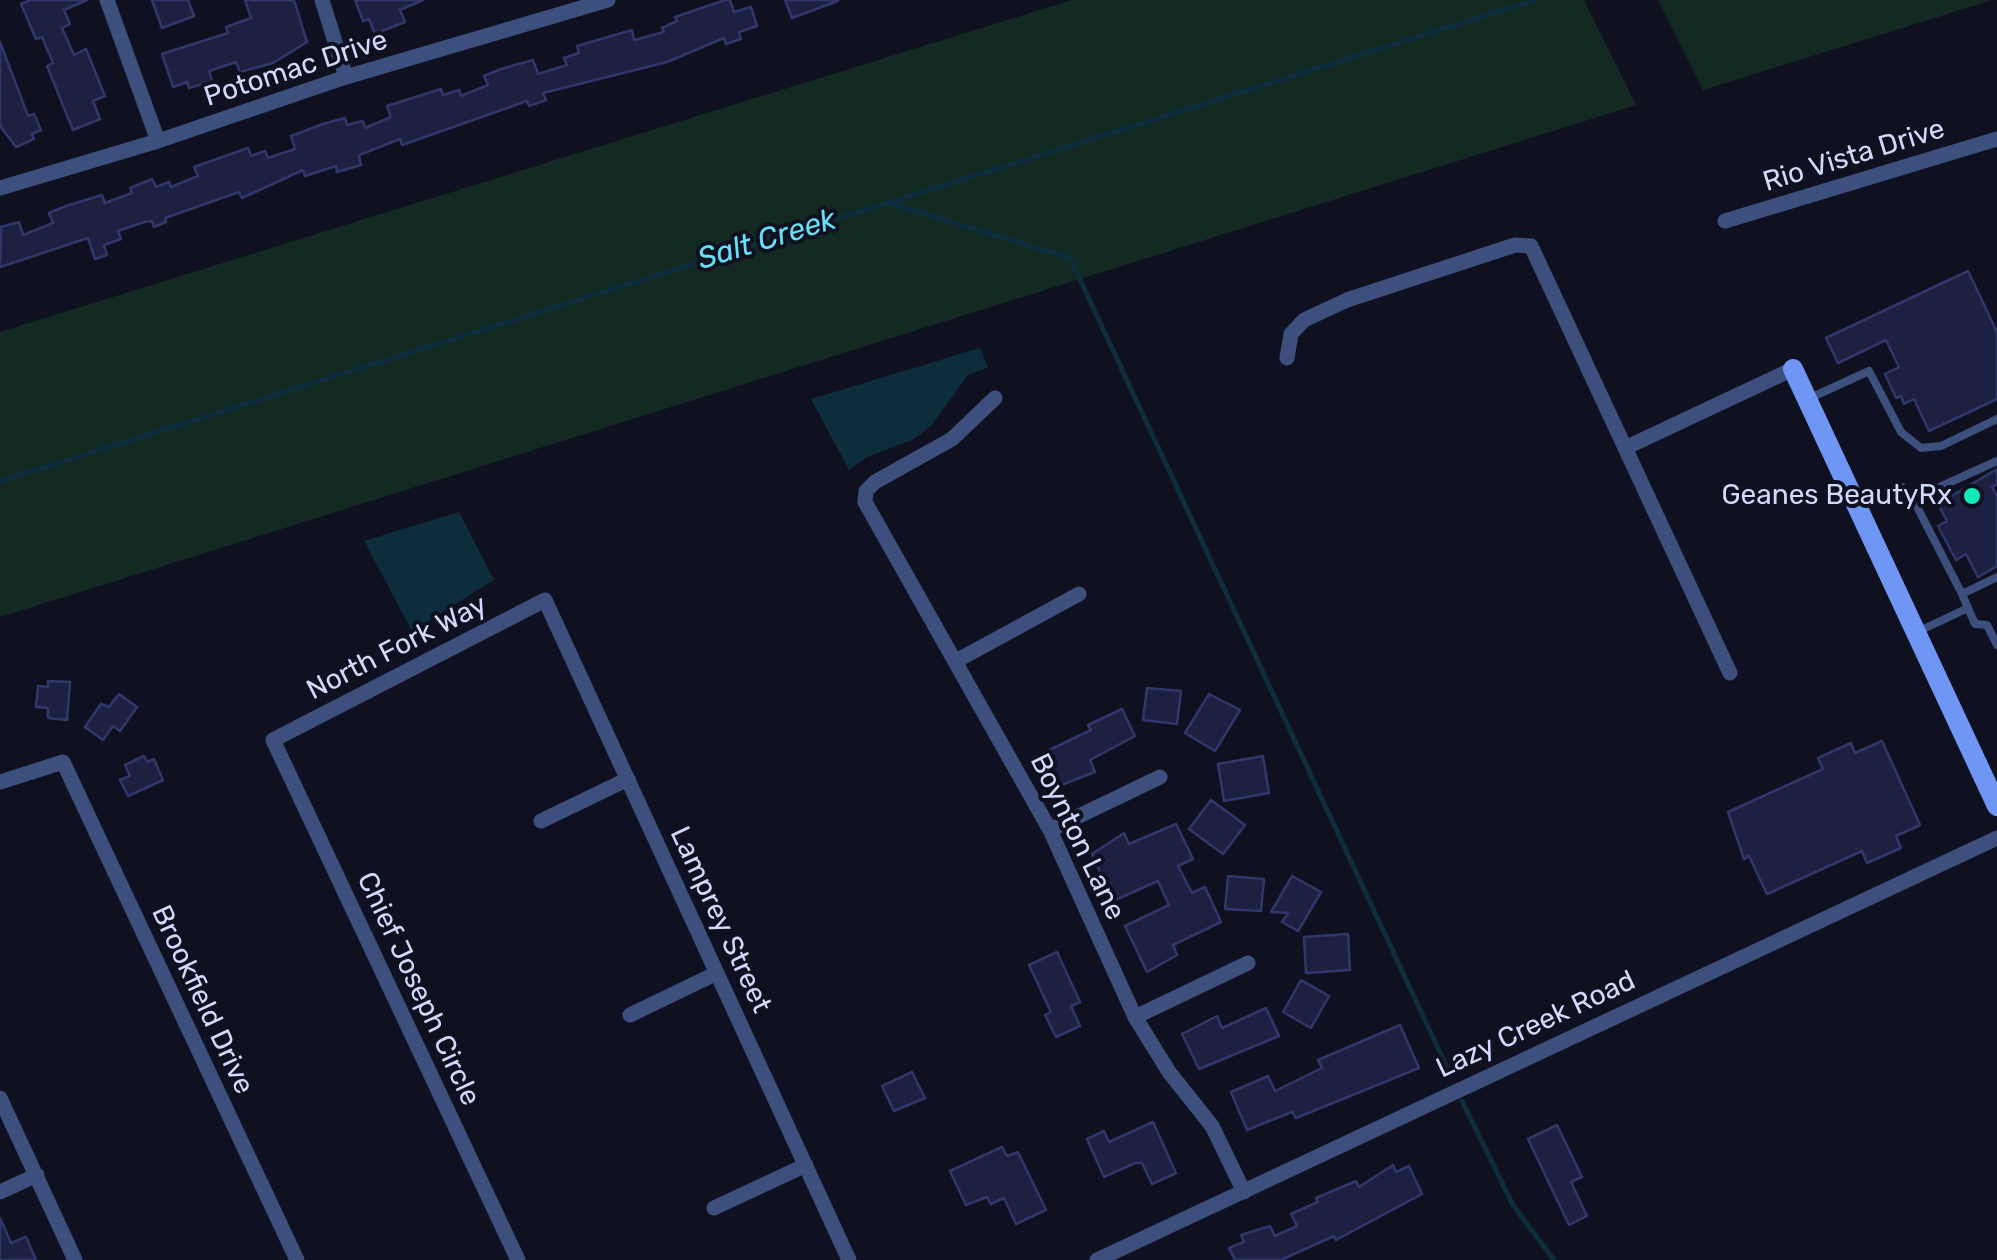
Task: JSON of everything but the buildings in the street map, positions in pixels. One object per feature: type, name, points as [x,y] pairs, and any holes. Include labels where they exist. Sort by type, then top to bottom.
[{"type":"street","points":[[108,0],[158,142]]},
{"type":"street","points":[[322,0],[346,76]]},
{"type":"street","name":"Potomac Drive","points":[[0,188],[158,142],[552,8],[608,0]]},
{"type":"street","name":"Rio Vista Drive","points":[[1725,221],[1997,139]]},
{"type":"street","points":[[1287,358],[1291,334],[1304,320],[1388,283],[1515,245],[1531,246],[1730,673]]},
{"type":"street","points":[[1625,448],[1794,369],[1994,792]]},
{"type":"street","name":"Boynton Lane","points":[[995,398],[952,439],[875,482],[866,491],[866,502],[1050,830],[1135,1016],[1169,1072],[1212,1126],[1244,1192]]},
{"type":"street","points":[[956,662],[1079,594]]},
{"type":"street","name":"North Fork Way","points":[[273,740],[545,600]]},
{"type":"street","name":"Lamprey Street","points":[[545,600],[850,1260]]},
{"type":"street","name":"Chief Joseph Circle","points":[[273,740],[518,1260]]},
{"type":"street","name":"Brookfield Drive","points":[[0,782],[63,762],[296,1260]]},
{"type":"street","points":[[1050,830],[1160,777]]},
{"type":"street","points":[[540,821],[628,779]]},
{"type":"street","name":"Lazy Creek Road","points":[[1108,1258],[1997,838]]},
{"type":"street","points":[[1135,1016],[1248,963]]},
{"type":"street","points":[[630,1016],[717,974]]},
{"type":"street","points":[[0,1098],[75,1260]]},
{"type":"street","points":[[714,1208],[806,1166]]},
{"type":"street","points":[[0,1192],[36,1175]]},
{"type":"lane","points":[[1808,399],[1869,371],[1902,432],[1921,448],[1941,446],[1997,418]]},
{"type":"lane","points":[[1913,500],[1997,462]]},
{"type":"lane","points":[[1858,508],[1902,486],[1913,500],[1975,624],[1987,625],[1997,645]]},
{"type":"lane","points":[[1962,594],[1997,578]]},
{"type":"lane","points":[[1916,632],[1968,608]]},
{"type":"green space","points":[[1072,0],[1584,0],[1636,105],[0,617],[0,332]]},
{"type":"green space","points":[[1658,0],[1992,0],[1703,90]]},
{"type":"water","points":[[980,348],[988,367],[968,375],[931,426],[912,440],[867,457],[849,470],[811,399]]},
{"type":"water","points":[[459,512],[494,580],[412,631],[364,541]]},
{"type":"waterway","name":"Salt Creek","points":[[0,481],[1535,0]]},
{"type":"waterway","points":[[889,203],[1070,258],[1451,1076]]},
{"type":"waterway","points":[[1462,1101],[1513,1205],[1554,1260]]},
{"type":"place","name":"Geanes BeautyRx","points":[[1972,496]]}]
